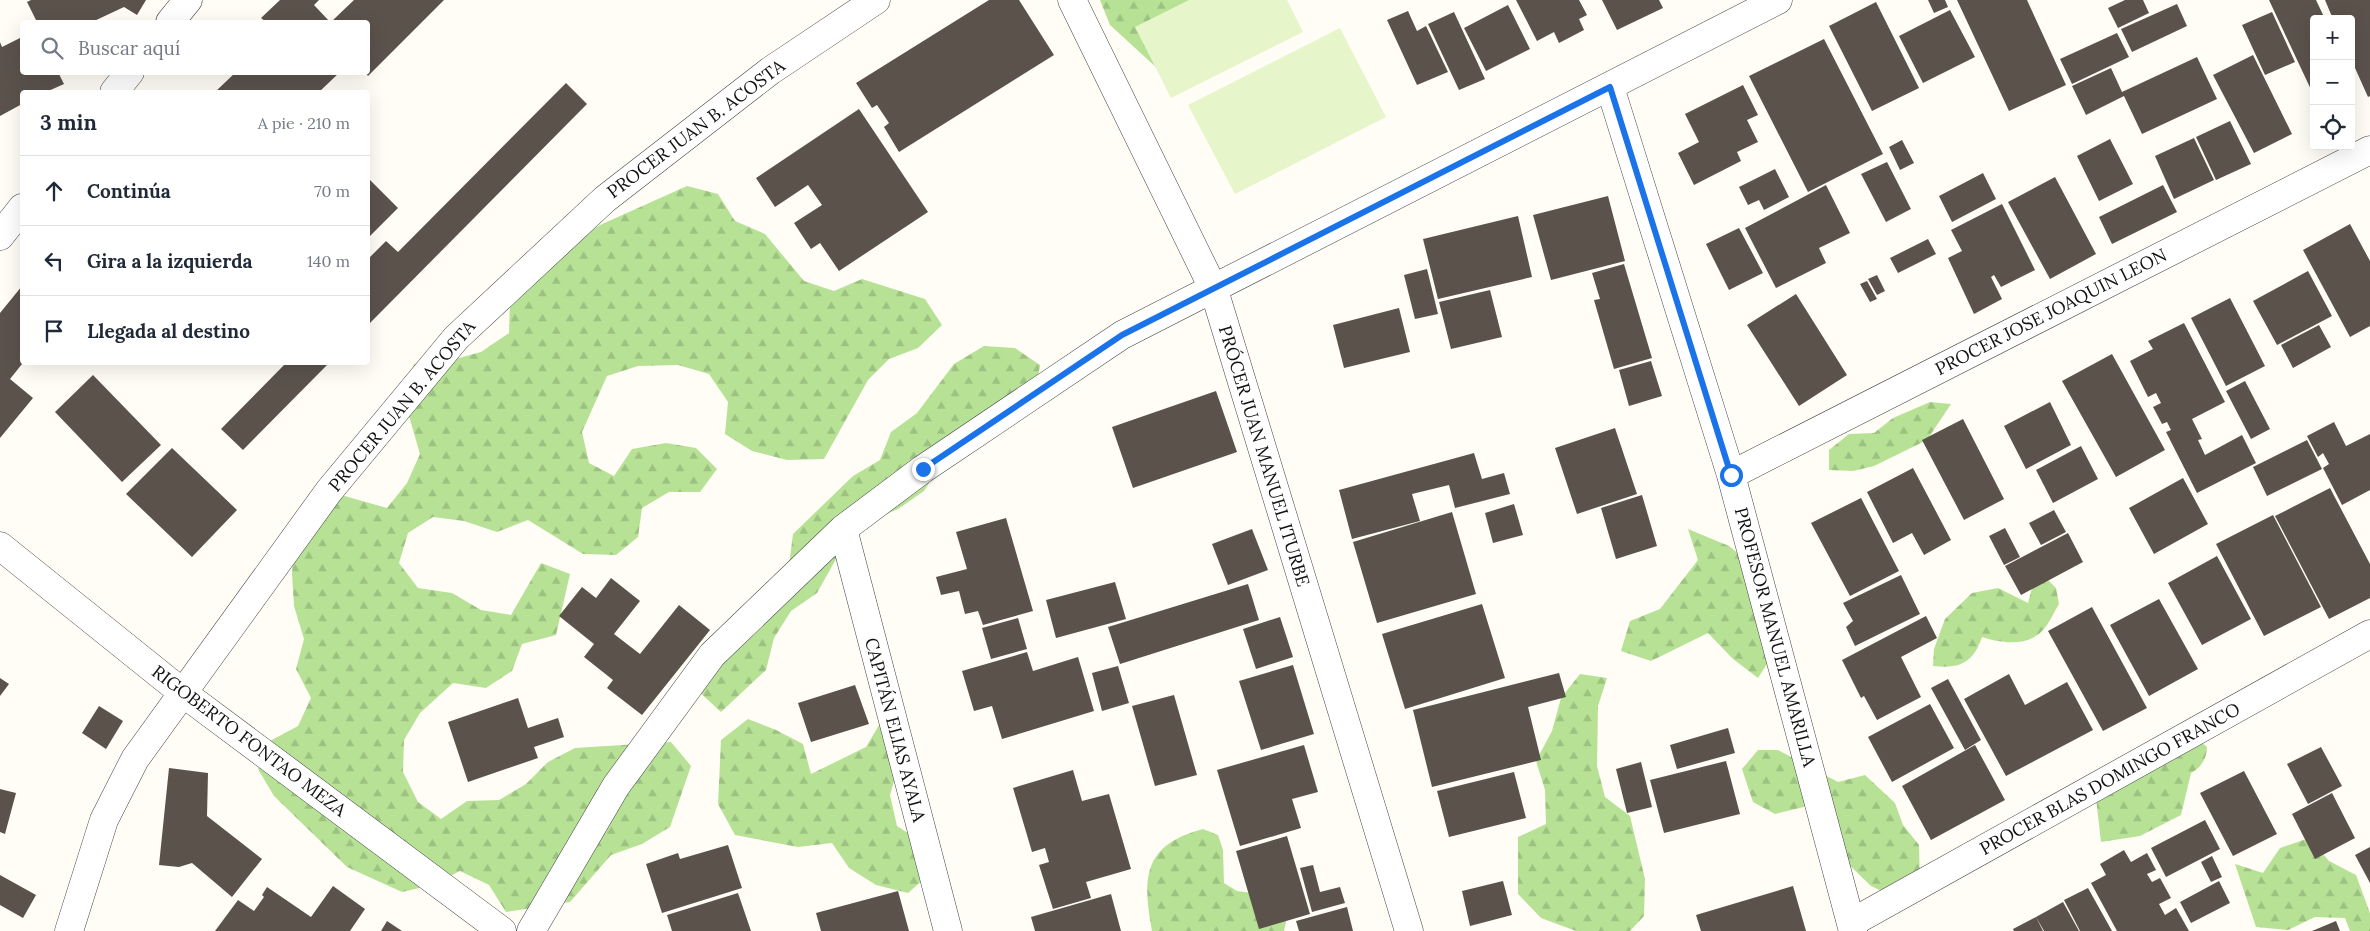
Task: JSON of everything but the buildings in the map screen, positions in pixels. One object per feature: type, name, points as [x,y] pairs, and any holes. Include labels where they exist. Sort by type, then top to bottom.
[{"type":"street","points":[[172,20],[188,0]]},
{"type":"street","name":"PROCER JUAN B. ACOSTA","points":[[69,931],[104,820],[135,759],[329,491],[456,338],[605,199],[770,70],[876,0]]},
{"type":"street","name":"PRÓCER JUAN MANUEL ITURBE","points":[[1072,0],[1214,290],[1409,931]]},
{"type":"street","points":[[531,931],[616,786],[712,655],[843,529],[923,469],[1122,335],[1214,290],[1778,0]]},
{"type":"street","points":[[116,90],[128,75]]},
{"type":"street","name":"PROFESOR MANUEL AMARILLA","points":[[1610,87],[1731,475],[1852,927]]},
{"type":"street","name":"PROCER JOSE JOAQUIN LEON","points":[[1731,475],[2370,150]]},
{"type":"street","points":[[0,236],[20,211]]},
{"type":"street","name":"CAPITÁN ELIAS AYALA","points":[[843,529],[948,931]]},
{"type":"street","name":"RIGOBERTO FONTAO MEZA","points":[[0,546],[183,692],[502,931]]},
{"type":"street","name":"PROCER BLAS DOMINGO FRANCO","points":[[1852,927],[2370,634]]},
{"type":"green space","points":[[1100,0],[1196,0],[1158,69],[1110,25]]},
{"type":"green space","points":[[1189,0],[1287,0],[1303,32],[1171,98],[1135,27]]},
{"type":"green space","points":[[1340,28],[1386,117],[1235,194],[1188,105]]},
{"type":"green space","points":[[687,186],[718,194],[735,221],[765,234],[804,281],[834,291],[862,279],[925,299],[942,325],[918,348],[889,359],[868,380],[824,459],[787,460],[752,451],[725,434],[728,402],[709,374],[678,365],[638,366],[607,376],[582,432],[589,463],[614,476],[632,449],[666,443],[696,448],[717,469],[700,492],[669,492],[642,508],[638,537],[616,555],[583,554],[528,520],[497,532],[464,521],[433,517],[408,533],[399,563],[418,588],[452,593],[481,610],[511,615],[541,563],[570,574],[556,635],[522,644],[512,671],[486,688],[453,683],[420,713],[404,740],[403,772],[418,802],[441,819],[467,801],[499,800],[526,784],[548,762],[575,748],[671,742],[691,766],[670,827],[642,844],[611,855],[570,902],[506,912],[489,885],[460,871],[432,885],[402,892],[347,867],[274,796],[258,769],[270,741],[298,726],[311,698],[296,669],[304,639],[294,606],[292,574],[294,542],[327,491],[387,508],[407,483],[420,454],[402,392],[414,364],[448,361],[481,352],[509,333],[511,267],[542,265],[600,225]]},
{"type":"green space","points":[[984,346],[1015,348],[1040,365],[1035,395],[940,466],[924,491],[898,509],[868,522],[845,543],[817,593],[791,611],[774,638],[766,670],[721,712],[696,689],[720,633],[740,608],[771,591],[789,565],[793,534],[853,476],[880,460],[891,432],[917,413],[954,364]]},
{"type":"green space","points":[[1930,402],[1951,404],[1927,440],[1874,466],[1853,471],[1829,470],[1829,450],[1849,434],[1874,433],[1893,418]]},
{"type":"green space","points":[[1688,529],[1729,546],[1752,565],[1774,653],[1758,678],[1733,659],[1708,633],[1651,661],[1621,651],[1630,621],[1660,609],[1698,560]]},
{"type":"green space","points":[[2044,576],[2056,588],[2059,604],[2047,625],[2036,636],[2021,642],[1997,641],[1982,637],[1974,653],[1964,662],[1951,666],[1933,666],[1934,649],[1945,619],[1972,593],[1998,588],[2028,603],[2032,588]]},
{"type":"green space","points":[[1580,674],[1607,678],[1598,706],[1597,766],[1605,797],[1630,816],[1645,879],[1644,916],[1630,931],[1576,931],[1541,918],[1518,894],[1518,837],[1546,824],[1545,790],[1536,761],[1552,731],[1561,698]]},
{"type":"green space","points":[[748,719],[776,730],[803,744],[811,774],[866,747],[882,720],[909,730],[890,795],[897,826],[922,842],[932,872],[908,893],[876,885],[849,868],[832,843],[798,847],[735,835],[718,804],[721,740]]},
{"type":"green space","points":[[2201,742],[2207,747],[2206,755],[2203,762],[2191,773],[2181,815],[2140,836],[2101,842],[2096,798]]},
{"type":"green space","points":[[1758,750],[1778,750],[1838,782],[1865,775],[1895,803],[1903,825],[1919,845],[1920,887],[1899,899],[1871,886],[1837,853],[1816,804],[1775,814],[1753,802],[1742,769]]},
{"type":"green space","points":[[1203,829],[1218,835],[1223,850],[1224,883],[1237,891],[1252,893],[1279,908],[1286,922],[1284,931],[1152,931],[1147,895],[1151,866],[1158,854],[1168,844]]},
{"type":"green space","points":[[2309,838],[2329,861],[2356,875],[2370,913],[2370,931],[2350,931],[2345,918],[2315,917],[2288,930],[2256,927],[2235,864],[2263,873],[2280,848]]},
{"type":"route","points":[[923,469],[1122,335],[1214,290],[1610,87],[1731,475]]}]
